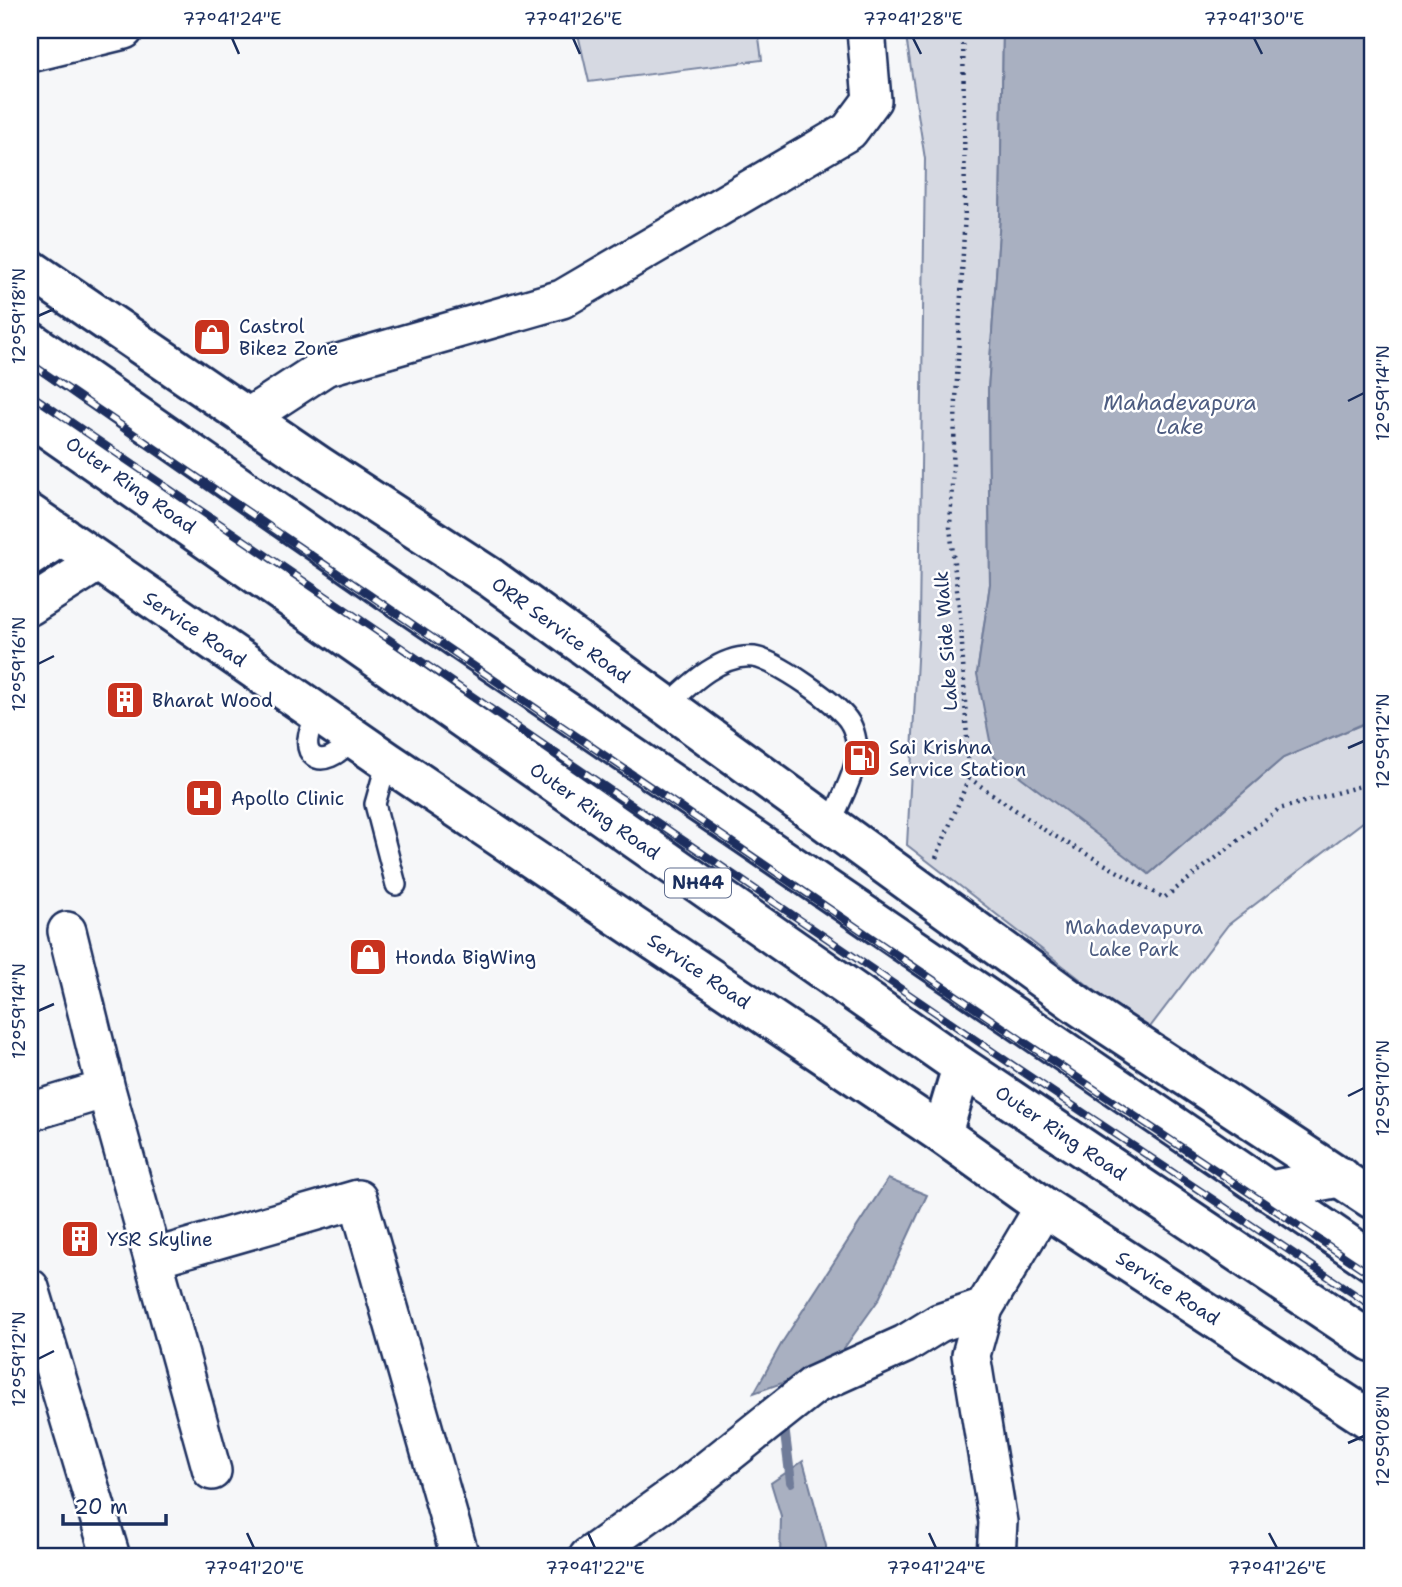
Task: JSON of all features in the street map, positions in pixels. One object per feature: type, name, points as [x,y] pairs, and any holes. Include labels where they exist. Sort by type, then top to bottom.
[{"type":"main road","name":"ORR Service Road","points":[[30,269],[247,418],[491,578],[1081,1007],[1341,1177]]},
{"type":"main road","points":[[30,341],[400,599],[1372,1262]]},
{"type":"main road","name":"Outer Ring Road","points":[[30,416],[962,1067],[1372,1342]]},
{"type":"main road","name":"Service Road","points":[[30,514],[387,761],[942,1134],[1044,1207],[1372,1421]]},
{"type":"main road","points":[[942,1134],[962,1067]]},
{"type":"main road","points":[[1268,1191],[1341,1177],[1372,1199]]},
{"type":"street","points":[[30,53],[124,30]]},
{"type":"street","points":[[247,418],[325,367],[562,299],[849,131],[872,100],[866,30]]},
{"type":"street","points":[[30,557],[62,536]]},
{"type":"street","points":[[30,606],[97,562]]},
{"type":"street","points":[[67,931],[106,1089],[212,1471]]},
{"type":"street","points":[[30,1112],[106,1089]]},
{"type":"street","points":[[153,1258],[358,1199],[460,1557]]},
{"type":"street","points":[[996,1557],[998,1522],[971,1355],[984,1308],[1044,1207]]},
{"type":"street","points":[[30,1288],[111,1557]]},
{"type":"street","points":[[588,1557],[690,1484],[814,1385],[905,1344],[939,1323],[984,1308]]},
{"type":"lane","points":[[667,706],[712,668],[754,657],[792,676],[827,699],[850,723],[858,748],[856,760],[830,825]]},
{"type":"lane","points":[[387,761],[375,804],[396,885]]},
{"type":"path","name":"Lake Side Walk","points":[[963,30],[965,210],[950,527],[961,625],[969,778]]},
{"type":"path","points":[[923,892],[969,778],[1046,831],[1164,898],[1279,809],[1364,785],[1372,780]]},
{"type":"green space","points":[[577,30],[758,30],[762,60],[589,82]]},
{"type":"green space","name":"Mahadevapura Lake Park","points":[[905,30],[1003,30],[1000,218],[988,390],[990,584],[977,674],[1149,874],[1283,758],[1372,720],[1372,815],[1228,925],[1147,1031],[907,845],[919,623],[925,159]]},
{"type":"water","name":"Mahadevapura Lake","points":[[1003,30],[1372,30],[1372,720],[1283,758],[1149,874],[993,756],[977,674],[990,584],[988,390],[1000,218]]},
{"type":"water","points":[[888,1179],[927,1195],[879,1299],[832,1365],[754,1393],[783,1341]]},
{"type":"water","points":[[803,1461],[826,1546],[826,1557],[780,1557],[781,1516],[771,1483]]},
{"type":"waterway","points":[[783,1418],[791,1482]]},
{"type":"railway","points":[[30,363],[1023,1041],[1372,1275]]},
{"type":"railway","points":[[30,394],[1008,1062],[1372,1306]]},
{"type":"place","name":"Castrol Bikez Zone","points":[[212,337]]},
{"type":"place","name":"Bharat Wood","points":[[125,700]]},
{"type":"place","name":"Sai Krishna Service Station","points":[[862,758]]},
{"type":"place","name":"Apollo Clinic","points":[[204,798]]},
{"type":"place","name":"Honda BigWing","points":[[368,957]]},
{"type":"place","name":"YSR Skyline","points":[[80,1239]]}]
